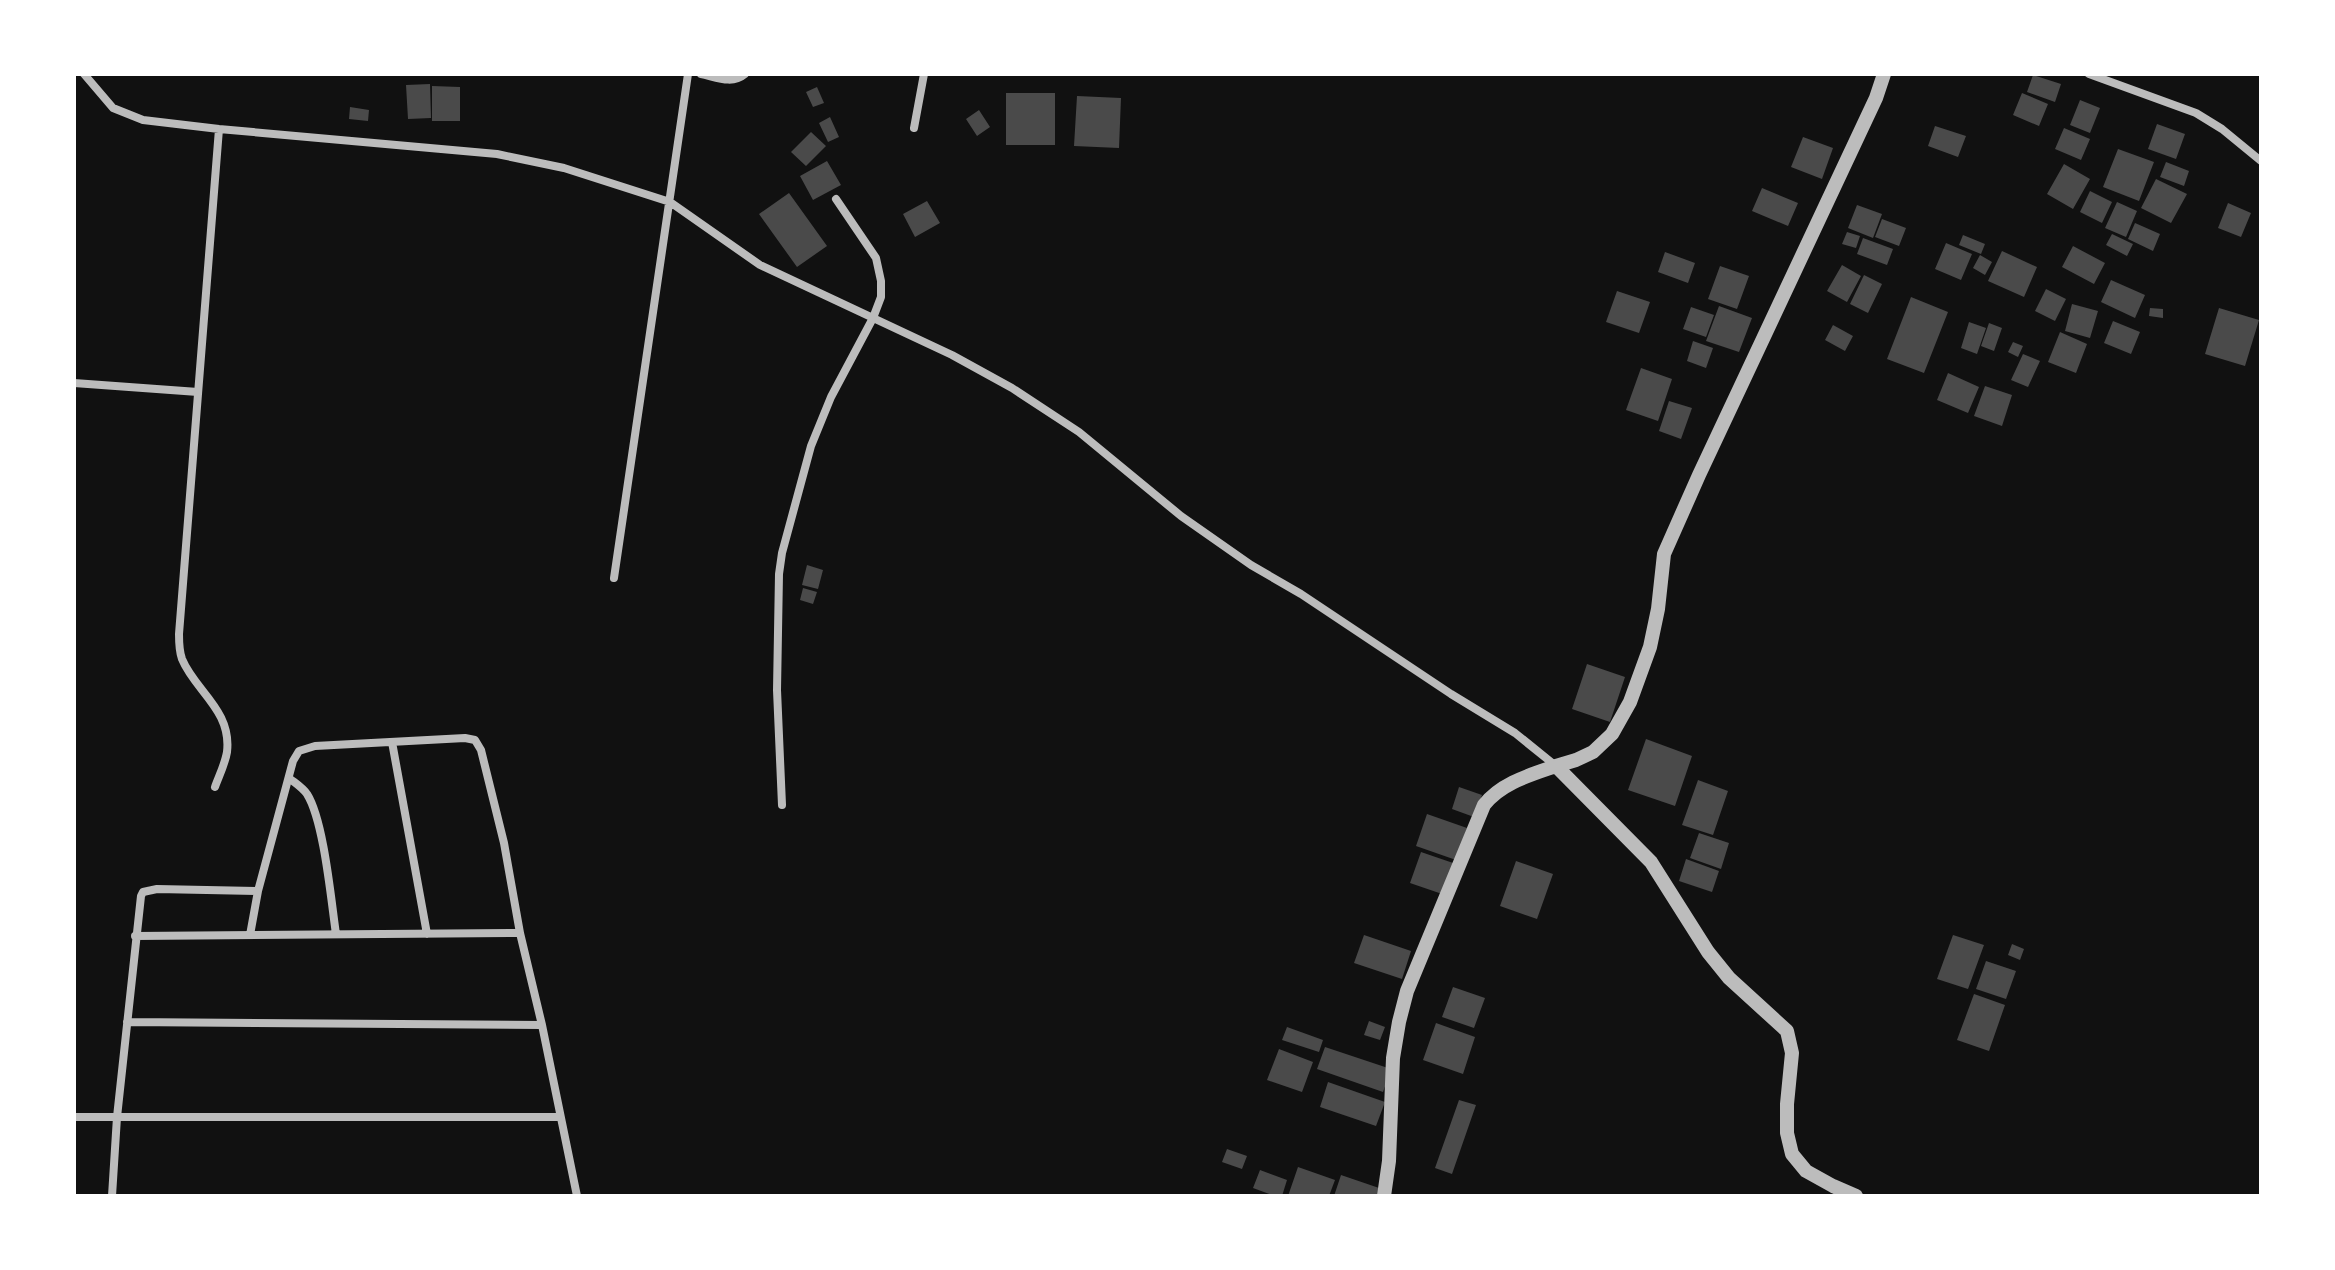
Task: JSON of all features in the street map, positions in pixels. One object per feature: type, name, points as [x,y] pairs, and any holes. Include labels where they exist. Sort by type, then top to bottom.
[{"type":"street","points":[[84,74],[113,108],[143,120],[497,154],[564,168],[670,202],[760,265],[964,361],[1012,388],[1079,432],[1181,516],[1251,565],[1515,733],[1556,766],[1651,862],[1708,952],[1729,978],[1787,1031],[1792,1053],[1787,1133],[1792,1154],[1806,1171],[1856,1196]]},
{"type":"street","points":[[614,578],[688,74]]},
{"type":"street","points":[[701,74],[729,80],[745,74]]},
{"type":"street","points":[[914,128],[924,74]]},
{"type":"street","points":[[1384,1196],[1389,1161],[1393,1058],[1399,1022],[1407,991],[1484,805],[1492,795],[1532,774],[1593,752],[1612,734],[1630,702],[1650,647],[1664,554],[1884,74]]},
{"type":"street","points":[[2089,74],[2196,113],[2222,129],[2261,161]]},
{"type":"street","points":[[215,787],[227,753],[227,739],[214,704],[183,662],[179,643],[183,558],[219,129]]},
{"type":"street","points":[[782,805],[777,690],[782,553],[811,446],[831,397],[881,297],[876,258],[836,199]]},
{"type":"street","points":[[74,383],[198,392]]},
{"type":"street","points":[[250,935],[258,891],[295,755],[315,746],[475,740],[479,745],[504,843],[520,933],[577,1196]]},
{"type":"street","points":[[392,742],[427,934]]},
{"type":"street","points":[[289,778],[308,796],[313,809],[336,934]]},
{"type":"street","points":[[112,1196],[117,1117],[141,896],[143,892],[157,889],[258,891]]},
{"type":"street","points":[[135,936],[520,933]]},
{"type":"street","points":[[127,1022],[542,1025]]},
{"type":"street","points":[[74,1117],[560,1117]]},
{"type":"building","points":[[2033,75],[2061,84],[2055,102],[2027,92]]},
{"type":"building","points":[[430,84],[431,118],[408,119],[406,85]]},
{"type":"building","points":[[432,86],[460,87],[460,121],[432,121]]},
{"type":"building","points":[[817,87],[824,103],[813,107],[806,92]]},
{"type":"building","points":[[1006,93],[1055,93],[1055,145],[1006,145]]},
{"type":"building","points":[[2022,93],[2048,104],[2039,126],[2013,115]]},
{"type":"building","points":[[1077,96],[1121,98],[1119,148],[1074,146]]},
{"type":"building","points":[[2080,100],[2100,108],[2090,133],[2070,125]]},
{"type":"building","points":[[350,107],[369,110],[368,121],[349,119]]},
{"type":"building","points":[[979,110],[990,127],[977,136],[966,119]]},
{"type":"building","points":[[830,117],[839,137],[828,142],[819,123]]},
{"type":"building","points":[[2157,124],[2185,134],[2176,159],[2148,149]]},
{"type":"building","points":[[1935,126],[1966,136],[1958,157],[1928,146]]},
{"type":"building","points":[[2064,128],[2090,139],[2081,160],[2055,149]]},
{"type":"building","points":[[811,132],[826,146],[806,166],[791,152]]},
{"type":"building","points":[[1803,137],[1833,148],[1822,179],[1791,167]]},
{"type":"building","points":[[2118,149],[2154,162],[2139,201],[2103,187]]},
{"type":"building","points":[[827,161],[841,185],[813,200],[800,176]]},
{"type":"building","points":[[2166,162],[2189,171],[2184,186],[2160,177]]},
{"type":"building","points":[[2064,164],[2090,179],[2073,209],[2047,194]]},
{"type":"building","points":[[2156,179],[2187,194],[2171,223],[2141,208]]},
{"type":"building","points":[[1762,188],[1798,203],[1788,226],[1752,211]]},
{"type":"building","points":[[2090,191],[2112,202],[2102,223],[2080,212]]},
{"type":"building","points":[[789,193],[827,246],[797,267],[759,214]]},
{"type":"building","points":[[927,201],[940,223],[915,237],[903,214]]},
{"type":"building","points":[[2117,202],[2137,211],[2126,237],[2105,228]]},
{"type":"building","points":[[2228,203],[2251,213],[2241,237],[2218,228]]},
{"type":"building","points":[[1857,205],[1882,214],[1873,238],[1848,228]]},
{"type":"building","points":[[1882,219],[1906,228],[1899,246],[1875,237]]},
{"type":"building","points":[[2135,223],[2160,234],[2153,251],[2128,239]]},
{"type":"building","points":[[1847,232],[1860,236],[1856,248],[1842,244]]},
{"type":"building","points":[[2112,234],[2133,244],[2127,256],[2106,245]]},
{"type":"building","points":[[1963,235],[1985,244],[1981,254],[1959,245]]},
{"type":"building","points":[[1863,238],[1893,249],[1887,265],[1857,254]]},
{"type":"building","points":[[1946,243],[1972,254],[1961,280],[1935,269]]},
{"type":"building","points":[[2073,246],[2105,263],[2094,284],[2062,267]]},
{"type":"building","points":[[2002,251],[2037,267],[2024,297],[1988,281]]},
{"type":"building","points":[[1665,252],[1695,263],[1688,283],[1658,272]]},
{"type":"building","points":[[1980,255],[1992,262],[1985,275],[1973,268]]},
{"type":"building","points":[[1842,265],[1861,276],[1847,302],[1827,291]]},
{"type":"building","points":[[1720,266],[1749,276],[1737,309],[1708,299]]},
{"type":"building","points":[[1864,275],[1882,284],[1868,313],[1850,304]]},
{"type":"building","points":[[2111,280],[2145,295],[2135,318],[2101,302]]},
{"type":"building","points":[[2046,289],[2066,299],[2055,321],[2035,311]]},
{"type":"building","points":[[1617,291],[1650,302],[1639,333],[1606,322]]},
{"type":"building","points":[[1911,297],[1948,312],[1924,373],[1887,359]]},
{"type":"building","points":[[2072,304],[2098,311],[2090,338],[2065,331]]},
{"type":"building","points":[[1719,306],[1752,318],[1739,352],[1706,341]]},
{"type":"building","points":[[1691,307],[1714,315],[1706,337],[1683,329]]},
{"type":"building","points":[[2150,308],[2163,309],[2163,318],[2149,316]]},
{"type":"building","points":[[2219,308],[2259,320],[2245,366],[2205,354]]},
{"type":"building","points":[[2113,321],[2140,332],[2131,354],[2104,343]]},
{"type":"building","points":[[1969,322],[1986,328],[1977,354],[1961,348]]},
{"type":"building","points":[[1989,323],[2002,328],[1994,351],[1981,346]]},
{"type":"building","points":[[1833,325],[1853,336],[1845,351],[1825,340]]},
{"type":"building","points":[[2060,332],[2087,344],[2076,373],[2048,362]]},
{"type":"building","points":[[1693,341],[1713,348],[1706,368],[1687,361]]},
{"type":"building","points":[[2013,342],[2023,346],[2018,357],[2008,352]]},
{"type":"building","points":[[2023,354],[2040,361],[2028,387],[2011,380]]},
{"type":"building","points":[[1641,368],[1672,379],[1658,421],[1626,410]]},
{"type":"building","points":[[1948,373],[1979,387],[1968,413],[1937,400]]},
{"type":"building","points":[[1985,386],[2012,395],[2002,426],[1974,416]]},
{"type":"building","points":[[1669,401],[1692,408],[1681,439],[1659,431]]},
{"type":"building","points":[[807,565],[823,570],[818,589],[802,585]]},
{"type":"building","points":[[803,588],[817,592],[813,604],[800,600]]},
{"type":"building","points":[[1587,664],[1625,677],[1610,722],[1572,709]]},
{"type":"building","points":[[1646,739],[1692,756],[1675,806],[1628,790]]},
{"type":"building","points":[[1698,780],[1728,791],[1713,835],[1682,825]]},
{"type":"building","points":[[1459,787],[1482,795],[1474,817],[1452,809]]},
{"type":"building","points":[[1427,814],[1467,828],[1456,860],[1416,846]]},
{"type":"building","points":[[1699,833],[1729,843],[1721,869],[1690,858]]},
{"type":"building","points":[[1421,852],[1456,864],[1445,895],[1410,883]]},
{"type":"building","points":[[1686,859],[1719,871],[1712,892],[1679,881]]},
{"type":"building","points":[[1516,861],[1553,874],[1537,919],[1500,906]]},
{"type":"building","points":[[1364,935],[1411,951],[1402,979],[1354,963]]},
{"type":"building","points":[[1953,935],[1984,945],[1968,989],[1937,979]]},
{"type":"building","points":[[2012,944],[2024,949],[2020,960],[2008,955]]},
{"type":"building","points":[[1986,961],[2016,971],[2006,999],[1976,989]]},
{"type":"building","points":[[1453,987],[1485,998],[1474,1028],[1442,1017]]},
{"type":"building","points":[[1974,994],[2005,1005],[1989,1051],[1957,1040]]},
{"type":"building","points":[[1369,1021],[1385,1027],[1380,1040],[1364,1035]]},
{"type":"building","points":[[1436,1023],[1475,1037],[1463,1074],[1423,1060]]},
{"type":"building","points":[[1287,1027],[1323,1040],[1319,1052],[1282,1040]]},
{"type":"building","points":[[1325,1047],[1391,1069],[1383,1092],[1317,1069]]},
{"type":"building","points":[[1279,1049],[1313,1062],[1302,1092],[1267,1080]]},
{"type":"building","points":[[1328,1082],[1385,1102],[1376,1126],[1320,1107]]},
{"type":"building","points":[[1459,1100],[1476,1105],[1452,1174],[1435,1168]]},
{"type":"building","points":[[1227,1149],[1247,1156],[1242,1169],[1222,1162]]},
{"type":"building","points":[[1298,1167],[1335,1180],[1329,1196],[1288,1196]]},
{"type":"building","points":[[1260,1170],[1287,1180],[1282,1196],[1253,1188]]},
{"type":"building","points":[[1341,1175],[1382,1189],[1380,1196],[1334,1196]]}]
